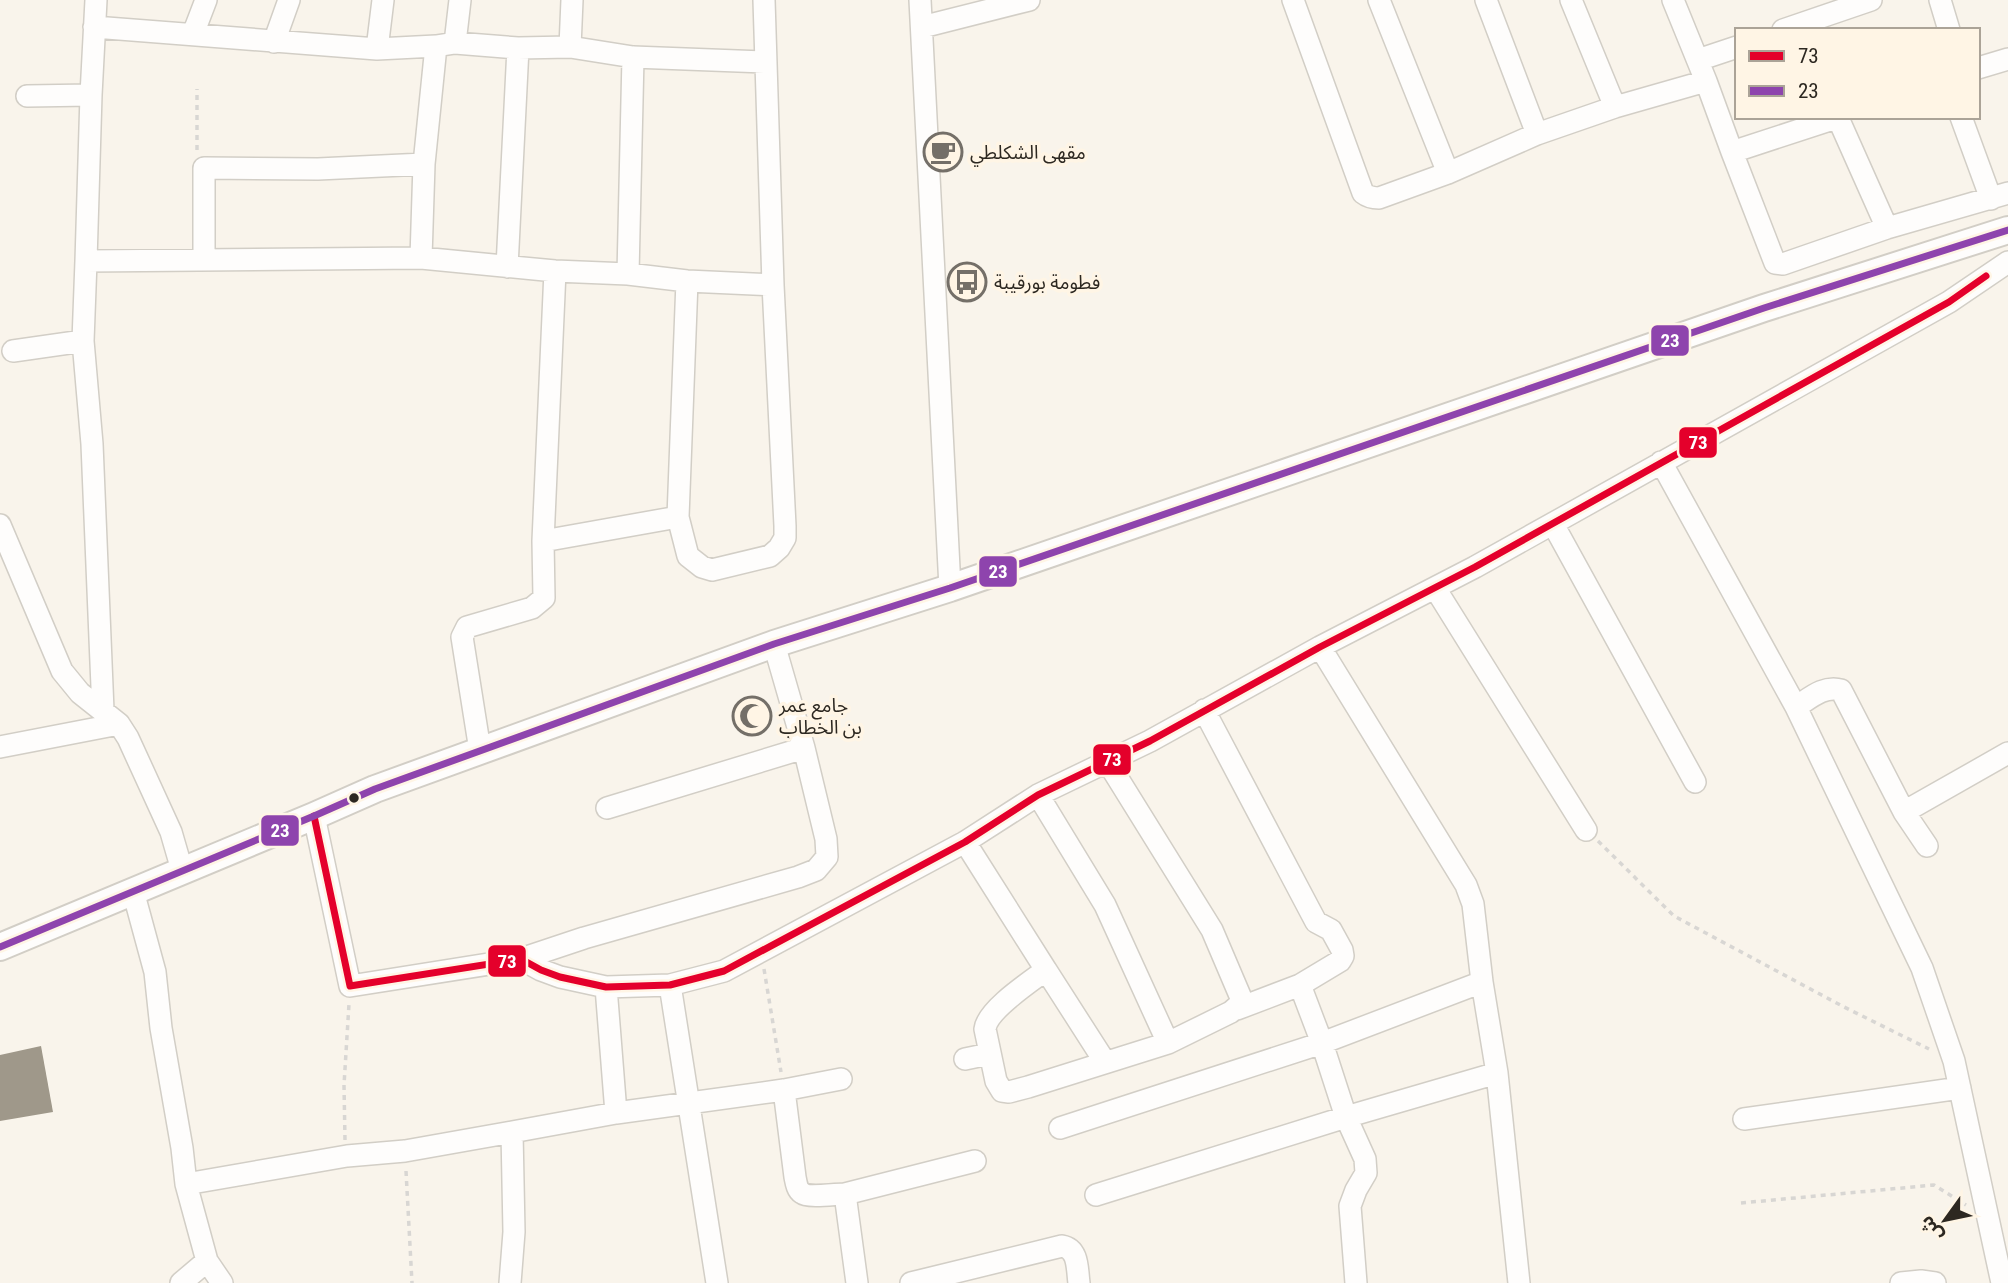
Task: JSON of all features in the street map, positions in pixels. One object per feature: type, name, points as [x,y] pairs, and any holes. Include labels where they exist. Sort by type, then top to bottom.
[{"type":"main road","points":[[0,947],[375,789],[774,644],[950,588],[1764,308],[2008,230]]},
{"type":"street","points":[[96,0],[83,341],[111,718]]},
{"type":"street","points":[[193,34],[206,0]]},
{"type":"street","points":[[274,42],[289,0]]},
{"type":"street","points":[[377,49],[383,0]]},
{"type":"street","points":[[421,258],[424,164],[446,44],[460,0]]},
{"type":"street","points":[[570,47],[572,0]]},
{"type":"street","points":[[687,281],[678,517],[688,556],[702,568],[712,570],[769,556],[779,548],[785,538],[773,285],[764,0]]},
{"type":"street","points":[[920,0],[950,588]]},
{"type":"street","points":[[922,27],[998,4],[1029,0]]},
{"type":"street","points":[[1293,0],[1363,193],[1368,197],[1380,198],[1448,173],[1537,134],[1615,107],[1706,81]]},
{"type":"street","points":[[1378,0],[1448,173]]},
{"type":"street","points":[[1486,0],[1537,134]]},
{"type":"street","points":[[1571,0],[1615,107]]},
{"type":"street","points":[[1673,0],[1775,263],[1783,264],[1887,228],[2000,196],[1962,119]]},
{"type":"street","points":[[1789,28],[1871,0]]},
{"type":"street","points":[[1940,0],[1948,28]]},
{"type":"street","points":[[94,27],[377,49],[446,44],[518,48],[570,47],[633,57],[765,62]]},
{"type":"street","points":[[507,267],[518,48]]},
{"type":"street","points":[[1698,61],[1735,48]]},
{"type":"street","points":[[628,274],[633,57]]},
{"type":"street","points":[[1980,67],[2008,59]]},
{"type":"street","points":[[27,96],[91,95]]},
{"type":"street","points":[[1732,152],[1833,119]]},
{"type":"street","points":[[1840,119],[1887,228]]},
{"type":"street","points":[[204,260],[204,168],[318,169],[424,164]]},
{"type":"street","points":[[86,261],[421,258],[555,271],[773,285]]},
{"type":"street","points":[[521,958],[560,977],[606,987],[670,985],[724,971],[965,842],[1038,796],[1150,741],[1320,647],[1553,524],[1948,302],[2008,262]]},
{"type":"street","points":[[480,750],[463,633],[467,628],[532,608],[544,598],[543,541],[555,271]]},
{"type":"street","points":[[13,351],[83,341]]},
{"type":"street","points":[[1661,462],[1796,707],[1922,968],[1954,1061],[2002,1283]]},
{"type":"street","points":[[543,541],[678,517]]},
{"type":"street","points":[[1553,524],[1695,782]]},
{"type":"street","points":[[0,525],[62,671],[80,693],[111,718],[128,738],[171,832],[182,870]]},
{"type":"street","points":[[1436,588],[1586,830]]},
{"type":"street","points":[[314,816],[350,986],[521,958],[798,877],[816,870],[827,857],[826,839],[804,748],[774,644]]},
{"type":"street","points":[[1320,647],[1466,885],[1473,904],[1497,1073],[1518,1283]]},
{"type":"street","points":[[1796,707],[1824,690],[1841,690],[1904,811],[1927,846]]},
{"type":"street","points":[[1046,970],[988,1018],[985,1029],[989,1054],[996,1081],[1002,1091],[1028,1087],[1168,1042],[1237,1009],[1300,985],[1340,961],[1342,950],[1331,930],[1316,922],[1204,710]]},
{"type":"street","points":[[0,747],[111,718]]},
{"type":"street","points":[[607,808],[804,748]]},
{"type":"street","points":[[1904,811],[2008,753]]},
{"type":"street","points":[[1107,761],[1212,930],[1241,998],[1237,1009]]},
{"type":"street","points":[[1038,796],[1105,905],[1168,1042]]},
{"type":"street","points":[[965,842],[1105,1062]]},
{"type":"street","points":[[133,891],[155,972],[161,1028],[186,1184],[207,1261],[222,1283]]},
{"type":"street","points":[[1060,1128],[1322,1043],[1482,982]]},
{"type":"street","points":[[670,985],[717,1283]]},
{"type":"street","points":[[1300,985],[1346,1117],[1365,1159],[1366,1173],[1350,1206],[1356,1283]]},
{"type":"street","points":[[606,987],[616,1113]]},
{"type":"street","points":[[965,1059],[989,1054]]},
{"type":"street","points":[[1096,1195],[1497,1073]]},
{"type":"street","points":[[186,1184],[347,1156],[405,1151],[616,1113],[784,1090],[841,1079]]},
{"type":"street","points":[[1744,1119],[1960,1088]]},
{"type":"street","points":[[784,1090],[794,1177],[801,1193],[845,1194],[975,1161]]},
{"type":"street","points":[[510,1283],[514,1232],[512,1132]]},
{"type":"street","points":[[845,1194],[857,1283]]},
{"type":"street","points":[[911,1283],[1062,1246],[1074,1253],[1079,1283]]},
{"type":"street","points":[[181,1283],[207,1261]]},
{"type":"street","points":[[1900,1283],[1935,1283]]},
{"type":"path","points":[[197,89],[197,168],[204,168]]},
{"type":"path","points":[[1586,830],[1674,916],[1844,1007],[1954,1061]]},
{"type":"path","points":[[762,953],[784,1090]]},
{"type":"path","points":[[347,1156],[344,1096],[350,986]]},
{"type":"path","points":[[405,1151],[412,1283]]},
{"type":"path","points":[[1741,1203],[1934,1185],[1988,1219]]},
{"type":"building","points":[[41,1046],[53,1112],[0,1121],[0,1055]]},
{"type":"transit line","name":"23","points":[[0,947],[375,789],[774,644],[950,588],[1764,308],[2008,230]]},
{"type":"transit line","name":"73","points":[[314,816],[350,986],[521,959],[560,977],[606,987],[670,985],[724,971],[965,842],[1038,795],[1150,741],[1320,647],[1475,567],[1949,302],[1986,276]]},
{"type":"place","name":"مقهى الشكلطي","points":[[943,152]]},
{"type":"place","name":"فطومة بورقيبة","points":[[967,282]]},
{"type":"place","name":"جامع عمر بن الخطاب","points":[[752,716]]}]
